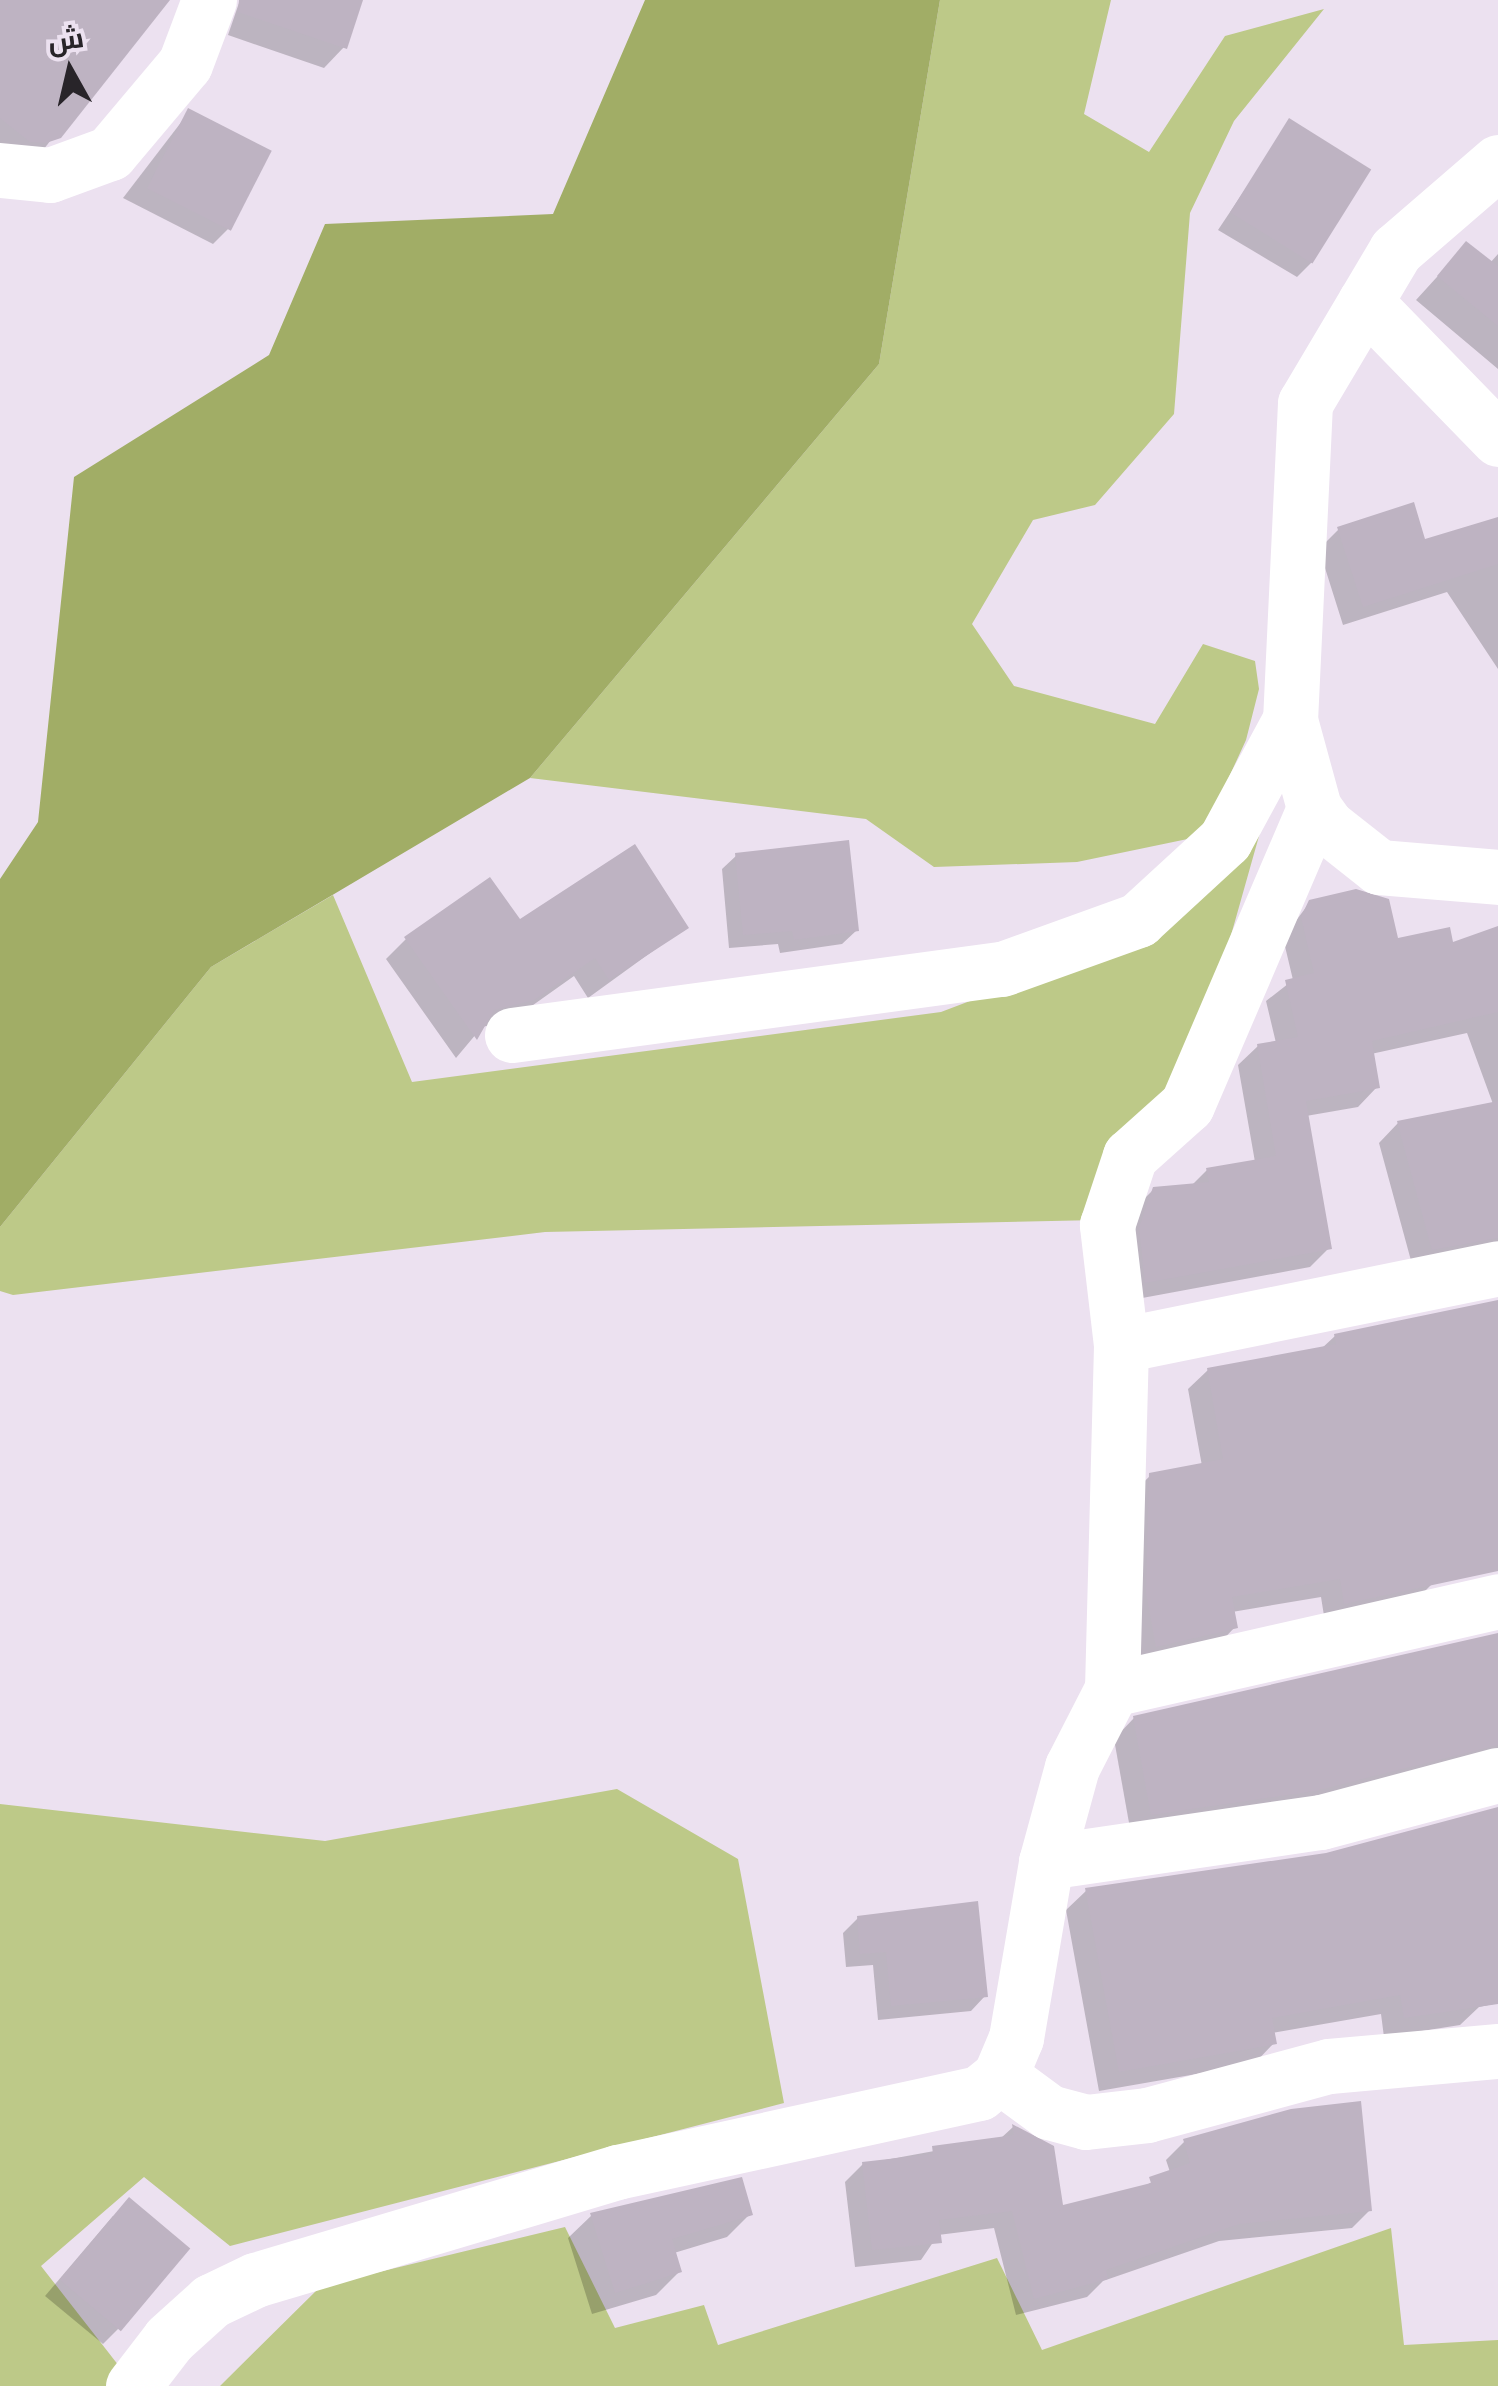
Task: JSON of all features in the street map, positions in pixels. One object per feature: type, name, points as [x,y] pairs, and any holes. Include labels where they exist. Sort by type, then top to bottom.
[{"type":"street","points":[[0,170],[50,175],[110,153],[185,64],[209,0]]},
{"type":"street","points":[[1498,162],[1396,250],[1305,403],[1290,720],[1314,808],[1327,826],[1379,867],[1498,876]]},
{"type":"street","points":[[1366,302],[1498,439]]},
{"type":"street","points":[[512,1034],[1002,969],[1138,920],[1224,840],[1290,720]]},
{"type":"street","points":[[134,2386],[170,2339],[211,2301],[255,2280],[617,2172],[979,2093],[1000,2076],[1016,2038],[1046,1862],[1072,1767],[1112,1690],[1121,1345],[1106,1225],[1130,1156],[1186,1105],[1314,808]]},
{"type":"street","points":[[1121,1345],[1498,1268]]},
{"type":"street","points":[[1112,1690],[1498,1601]]},
{"type":"street","points":[[1046,1862],[1321,1822],[1498,1775]]},
{"type":"street","points":[[1000,2076],[1049,2112],[1086,2122],[1147,2115],[1329,2066],[1498,2051]]},
{"type":"green space","points":[[645,0],[940,0],[879,364],[530,778],[211,967],[0,1227],[0,879],[38,822],[74,477],[269,355],[325,224],[553,214]]},
{"type":"green space","points":[[940,0],[1111,0],[1084,114],[1149,152],[1225,36],[1324,9],[1234,121],[1190,213],[1174,414],[1095,505],[1033,520],[972,624],[1014,686],[1155,724],[1203,644],[1255,661],[1259,689],[1246,740],[1202,836],[1077,862],[934,867],[866,819],[530,778],[879,364]]},
{"type":"green space","points":[[1274,783],[1213,999],[1098,1220],[545,1232],[13,1295],[0,1291],[0,1227],[211,967],[333,895],[412,1082],[941,1012],[1065,965]]},
{"type":"green space","points":[[617,1789],[738,1859],[784,2103],[230,2246],[144,2177],[41,2266],[119,2366],[106,2386],[0,2386],[0,1804],[325,1841]]},
{"type":"green space","points":[[565,2227],[615,2328],[704,2305],[718,2345],[997,2258],[1042,2350],[1391,2228],[1404,2345],[1498,2340],[1498,2386],[220,2386],[321,2286]]},
{"type":"building","points":[[0,0],[170,0],[61,138],[46,143],[30,142],[0,118]]},
{"type":"building","points":[[239,0],[363,0],[347,49],[238,12]]},
{"type":"building","points":[[188,108],[272,151],[231,231],[147,188]]},
{"type":"building","points":[[1289,118],[1371,169],[1312,264],[1230,212]]},
{"type":"building","points":[[1466,241],[1498,266],[1498,326],[1437,276]]},
{"type":"building","points":[[1414,502],[1425,539],[1498,517],[1498,564],[1363,607],[1337,527]]},
{"type":"building","points":[[849,840],[859,931],[794,940],[792,931],[743,935],[735,853]]},
{"type":"building","points":[[635,844],[689,928],[609,980],[595,958],[534,1000],[494,1010],[477,1040],[404,937],[490,877],[520,919]]},
{"type":"building","points":[[1356,889],[1389,899],[1398,938],[1450,927],[1453,942],[1498,926],[1498,1012],[1372,1041],[1380,1088],[1306,1101],[1332,1249],[1145,1283],[1139,1228],[1153,1187],[1209,1182],[1206,1168],[1276,1156],[1257,1044],[1298,1037],[1285,980],[1314,973],[1301,917],[1309,900]]},
{"type":"building","points":[[1498,1101],[1498,1238],[1432,1250],[1397,1121]]},
{"type":"building","points":[[1498,1300],[1498,1571],[1344,1604],[1340,1579],[1232,1597],[1238,1628],[1156,1647],[1146,1592],[1149,1473],[1223,1459],[1207,1368],[1336,1344],[1334,1334]]},
{"type":"building","points":[[1498,1633],[1498,1745],[1315,1791],[1151,1815],[1133,1716]]},
{"type":"building","points":[[1498,1807],[1498,2004],[1404,2018],[1400,1995],[1272,2018],[1277,2044],[1119,2072],[1085,1888],[1326,1853]]},
{"type":"building","points":[[978,1901],[988,1997],[891,2006],[886,1952],[860,1954],[857,1916]]},
{"type":"building","points":[[1361,2101],[1372,2211],[1239,2224],[1106,2270],[1108,2279],[1034,2299],[1012,2211],[939,2220],[942,2243],[872,2250],[862,2162],[933,2154],[932,2146],[1014,2135],[1012,2124],[1054,2146],[1063,2205],[1151,2183],[1149,2177],[1190,2163],[1183,2139],[1291,2109]]},
{"type":"building","points":[[742,2177],[753,2215],[672,2239],[682,2272],[615,2293],[590,2213]]},
{"type":"building","points":[[129,2197],[190,2248],[121,2331],[60,2280]]}]
